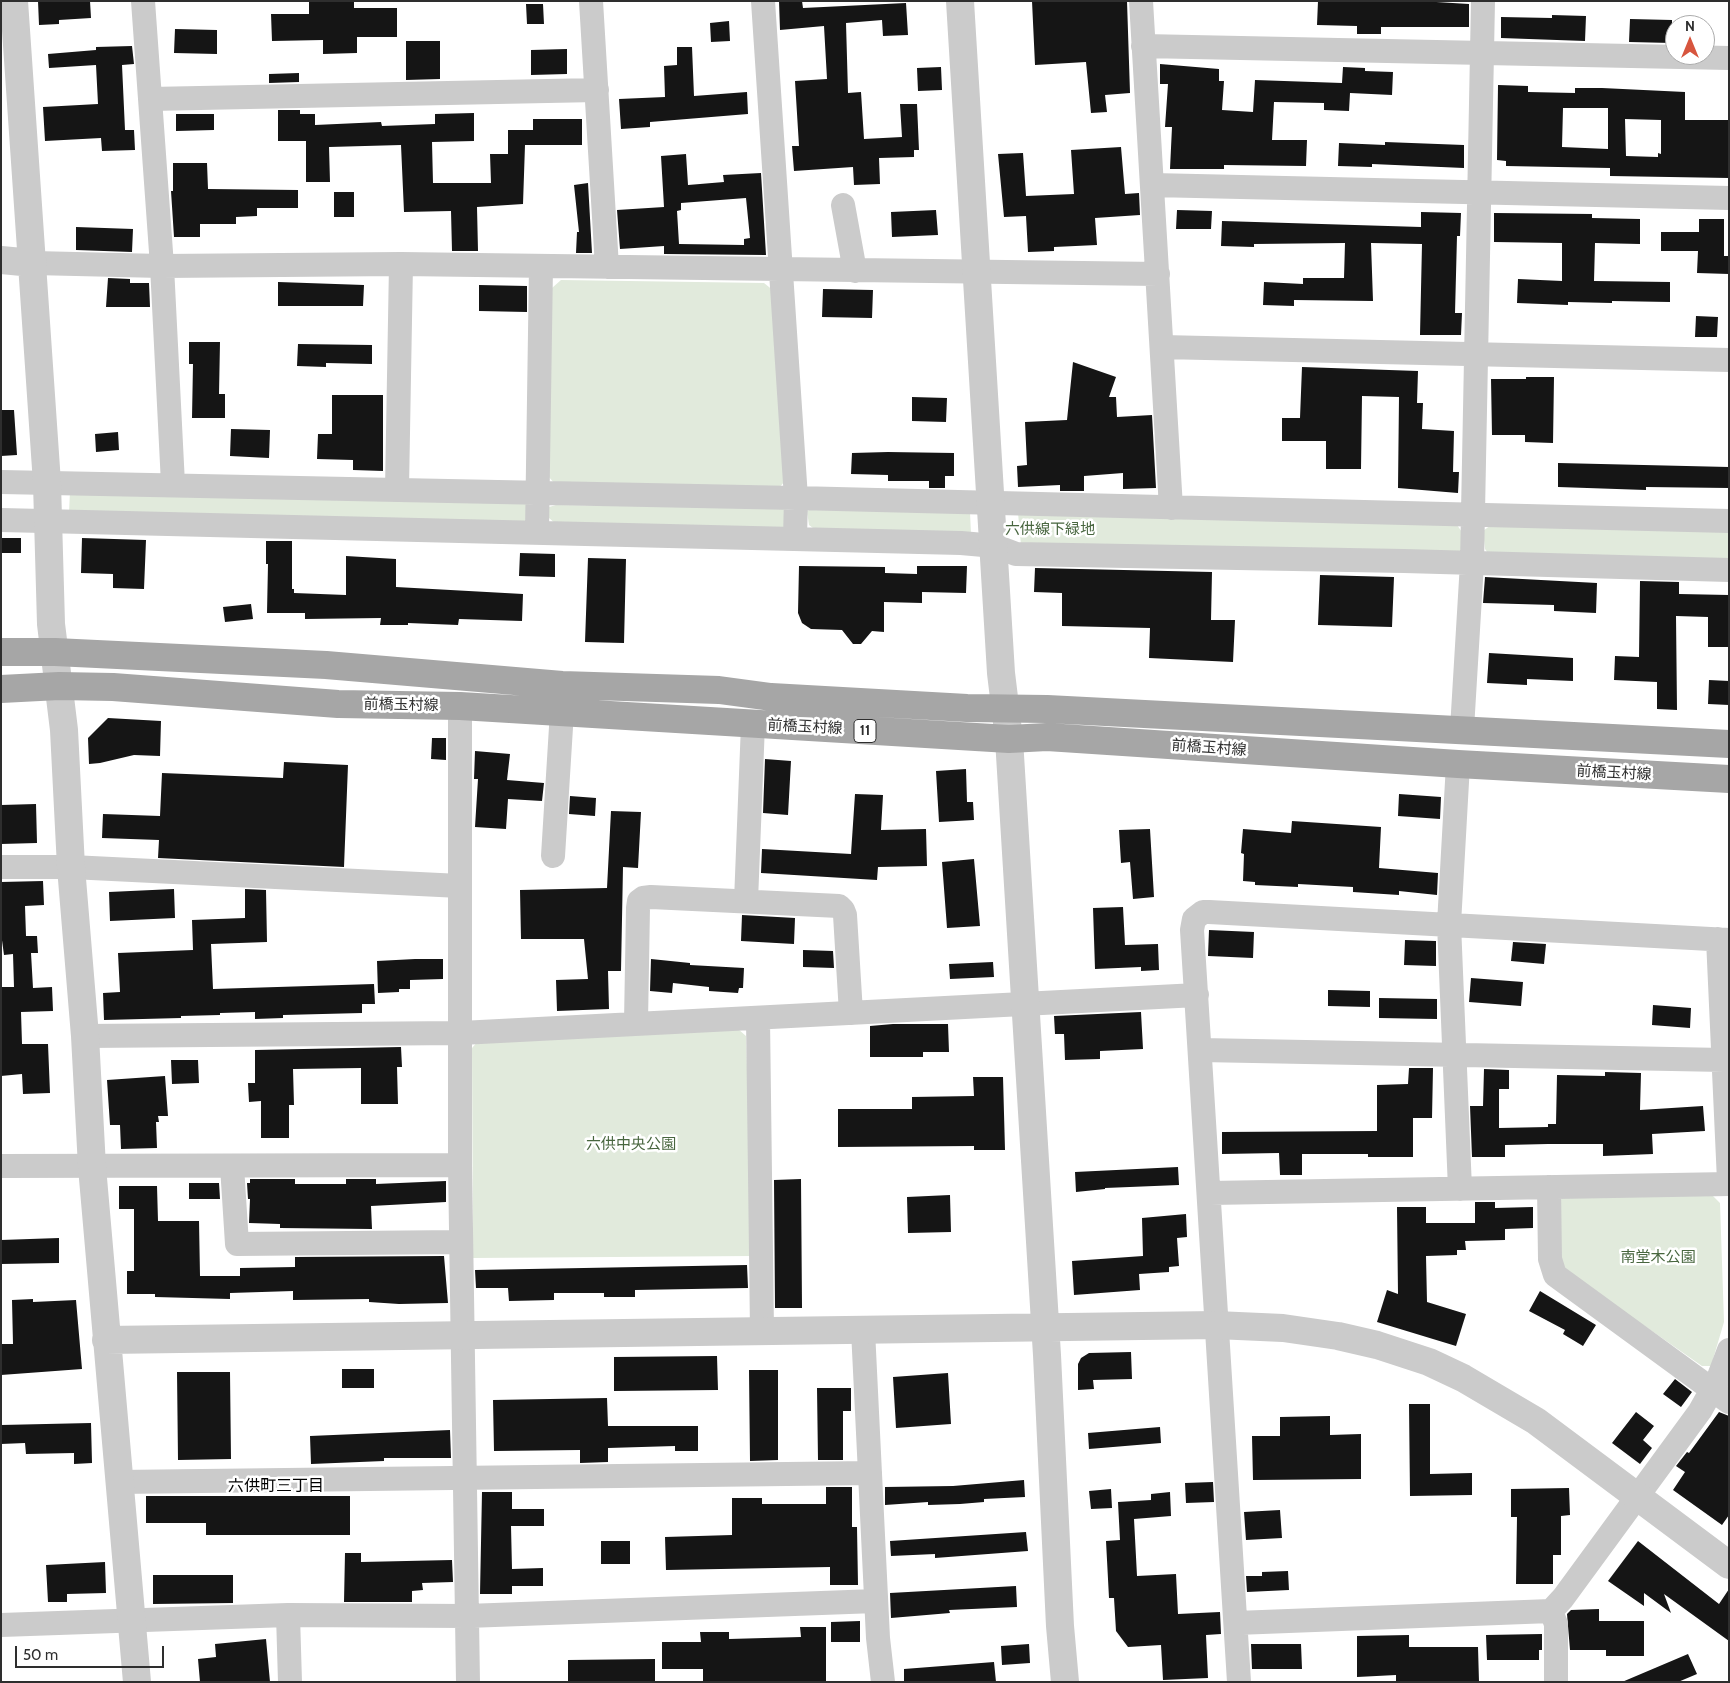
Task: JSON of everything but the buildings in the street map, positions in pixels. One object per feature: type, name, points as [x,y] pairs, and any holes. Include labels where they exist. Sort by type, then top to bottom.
[{"type":"main road","name":"前橋玉村線","points":[[1,652],[54,652],[326,665],[553,684],[719,690],[771,697],[1006,710],[1047,709],[1729,744]]},
{"type":"main road","name":"前橋玉村線","points":[[1,689],[59,686],[113,688],[338,704],[460,706],[562,711],[1009,739],[1047,737],[1458,764],[1729,779]]},
{"type":"street","points":[[14,1],[47,483],[51,624],[59,686],[71,868],[85,1036],[92,1167],[106,1340],[137,1682]]},
{"type":"street","points":[[144,1],[162,266],[173,484]]},
{"type":"street","points":[[591,1],[607,267]]},
{"type":"street","points":[[763,1],[796,498],[795,538]]},
{"type":"street","points":[[960,1],[995,546],[1001,673],[1009,739],[1026,1003],[1045,1328],[1053,1512],[1065,1682]]},
{"type":"street","points":[[1140,1],[1172,508]]},
{"type":"street","points":[[1462,729],[1472,563],[1483,1]]},
{"type":"street","points":[[1143,46],[1729,58]]},
{"type":"street","points":[[150,99],[597,90]]},
{"type":"street","points":[[1152,185],[1729,198]]},
{"type":"street","points":[[843,205],[855,271]]},
{"type":"street","points":[[1,260],[33,263],[162,266],[401,264],[1158,274]]},
{"type":"street","points":[[397,489],[401,264]]},
{"type":"street","points":[[537,532],[541,266]]},
{"type":"street","points":[[1162,347],[1729,360]]},
{"type":"street","points":[[1,482],[796,498],[1729,521]]},
{"type":"street","points":[[1,520],[961,542],[995,546],[1016,554],[1729,570]]},
{"type":"street","points":[[460,706],[460,1165],[468,1682]]},
{"type":"street","points":[[554,856],[562,711]]},
{"type":"street","points":[[746,900],[754,724]]},
{"type":"street","points":[[1458,764],[1449,924],[1460,1189]]},
{"type":"street","points":[[1,867],[71,868],[460,886]]},
{"type":"street","points":[[636,1022],[640,901],[651,896],[833,904],[844,910],[851,1013]]},
{"type":"street","points":[[1210,1193],[1729,1182],[1724,1060],[1723,940],[1203,912],[1194,919],[1192,930],[1210,1193],[1216,1325],[1239,1682]]},
{"type":"street","points":[[85,1036],[461,1033],[636,1022],[758,1019],[1197,995]]},
{"type":"street","points":[[758,1019],[762,1331]]},
{"type":"street","points":[[1201,1050],[1724,1060]]},
{"type":"street","points":[[1,1166],[460,1165]]},
{"type":"street","points":[[232,1166],[238,1244],[461,1242]]},
{"type":"street","points":[[1549,1187],[1550,1259],[1555,1275],[1720,1396]]},
{"type":"street","points":[[106,1340],[1216,1325],[1283,1328],[1338,1336],[1377,1345],[1429,1362],[1498,1396],[1536,1421],[1636,1498],[1729,1565]]},
{"type":"street","points":[[863,1330],[876,1601],[883,1682]]},
{"type":"street","points":[[1236,1623],[1551,1611],[1563,1598],[1700,1411],[1720,1396],[1729,1350]]},
{"type":"street","points":[[118,1482],[870,1473]]},
{"type":"street","points":[[1,1625],[288,1615],[467,1616],[876,1601]]},
{"type":"street","points":[[1551,1611],[1556,1624],[1556,1682]]},
{"type":"street","points":[[288,1615],[290,1682]]},
{"type":"green space","points":[[561,280],[764,283],[774,291],[785,481],[778,489],[555,484],[548,476],[552,288]]},
{"type":"green space","points":[[70,491],[529,504],[525,523],[69,513]]},
{"type":"green space","points":[[556,505],[782,508],[788,510],[788,525],[779,530],[556,524],[549,518],[549,507]]},
{"type":"green space","name":"六供線下緑地","points":[[815,508],[970,512],[971,534],[817,531],[809,525],[807,511]]},
{"type":"green space","name":"六供線下緑地","points":[[1018,513],[1457,525],[1462,532],[1463,548],[1457,555],[1021,545]]},
{"type":"green space","points":[[1491,525],[1729,531],[1729,561],[1491,557],[1485,549],[1483,531]]},
{"type":"green space","name":"六供中央公園","points":[[738,1029],[746,1036],[753,1256],[473,1258],[472,1048],[479,1040]]},
{"type":"green space","name":"南堂木公園","points":[[1711,1194],[1720,1203],[1724,1322],[1711,1366],[1702,1366],[1566,1271],[1559,1259],[1559,1201],[1566,1195]]},
{"type":"district","name":"六供町三丁目","points":[[276,1486]]}]
